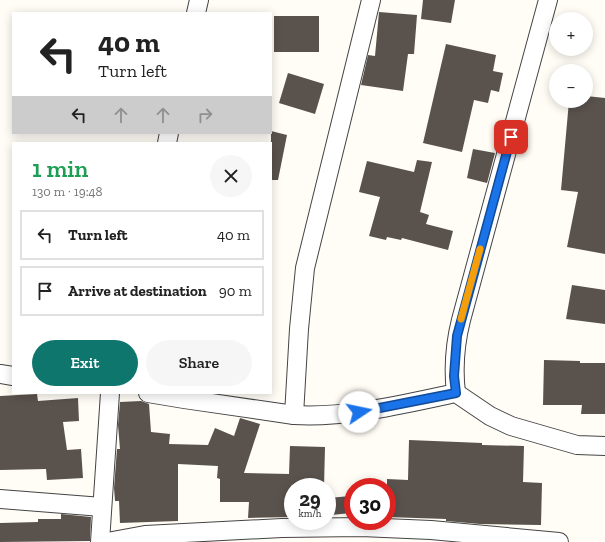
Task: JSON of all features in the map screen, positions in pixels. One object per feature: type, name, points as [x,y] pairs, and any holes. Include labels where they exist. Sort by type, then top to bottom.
[{"type":"street","points":[[196,12],[199,0]]},
{"type":"street","points":[[294,415],[299,329],[305,268],[371,0]]},
{"type":"street","points":[[456,393],[454,376],[457,336],[548,0]]},
{"type":"street","points":[[0,374],[12,376]]},
{"type":"street","points":[[153,394],[184,400],[309,416],[359,412],[456,393],[490,416],[510,426],[577,445],[605,446]]},
{"type":"street","points":[[100,542],[110,394]]},
{"type":"street","points":[[0,499],[102,507]]},
{"type":"street","points":[[108,542],[146,535],[282,528],[361,527],[431,530],[559,542]]},
{"type":"building","points":[[423,0],[455,0],[451,23],[421,19]]},
{"type":"building","points":[[379,12],[417,15],[414,54],[408,54],[403,91],[361,85],[368,55],[375,56]]},
{"type":"building","points":[[274,16],[319,16],[319,52],[274,52]]},
{"type":"building","points":[[446,44],[496,55],[493,71],[503,73],[499,92],[491,90],[488,103],[474,100],[462,152],[423,143]]},
{"type":"building","points":[[288,73],[324,84],[315,114],[279,103]]},
{"type":"building","points":[[593,97],[605,98],[605,254],[567,247],[578,192],[561,190],[568,108],[593,108]]},
{"type":"building","points":[[272,131],[287,135],[278,180],[272,180]]},
{"type":"building","points":[[473,149],[495,153],[487,183],[467,178]]},
{"type":"building","points":[[417,160],[432,162],[420,212],[429,215],[426,224],[453,231],[448,250],[402,238],[401,240],[387,237],[386,240],[369,236],[380,197],[359,192],[367,161],[414,172]]},
{"type":"building","points":[[572,285],[605,290],[605,324],[566,319]]},
{"type":"building","points":[[544,360],[580,361],[580,363],[605,363],[605,414],[581,414],[582,405],[543,405]]},
{"type":"building","points":[[37,394],[38,401],[78,398],[79,421],[63,422],[67,450],[81,449],[83,478],[47,480],[46,469],[0,470],[0,396]]},
{"type":"building","points":[[141,401],[149,404],[151,432],[170,434],[169,444],[208,445],[215,428],[234,436],[240,418],[260,424],[244,473],[289,474],[290,446],[325,447],[324,478],[284,478],[284,517],[248,518],[249,502],[220,502],[220,479],[217,478],[218,466],[178,464],[178,521],[120,523],[119,501],[115,501],[114,488],[117,449],[120,449],[118,425],[120,402]]},
{"type":"building","points":[[409,440],[524,446],[523,482],[542,483],[541,525],[480,524],[446,521],[446,519],[396,517],[396,479],[408,480]]},
{"type":"building","points":[[336,497],[344,497],[344,514],[336,514]]},
{"type":"building","points":[[61,514],[91,517],[90,541],[0,542],[0,523],[38,522],[38,519],[61,519]]},
{"type":"slow traffic","points":[[461,319],[480,249]]},
{"type":"route","points":[[359,412],[456,393],[454,376],[457,336],[511,137]]}]
